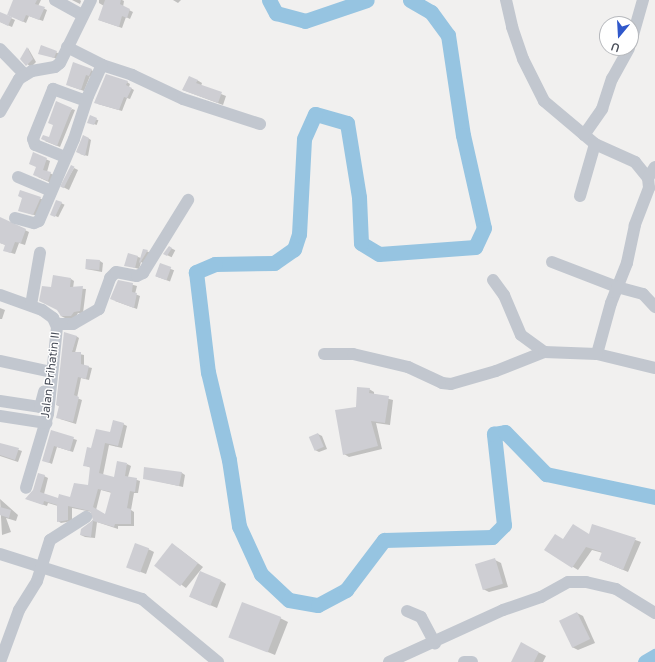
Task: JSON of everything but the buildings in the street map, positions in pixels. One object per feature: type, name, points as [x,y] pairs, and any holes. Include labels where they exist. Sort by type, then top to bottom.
[{"type":"street","points":[[55,0],[82,15]]},
{"type":"street","points":[[0,112],[15,84],[25,75],[55,67],[60,63],[82,15],[91,0]]},
{"type":"street","points":[[506,0],[512,27],[538,92],[552,110],[596,144],[629,158],[642,168],[648,178]]},
{"type":"street","points":[[638,16],[642,0]]},
{"type":"street","points":[[67,47],[102,65],[132,75],[198,105],[260,124]]},
{"type":"street","points":[[0,49],[25,75]]},
{"type":"street","points":[[584,135],[602,109],[612,79],[625,56]]},
{"type":"street","points":[[15,218],[38,222],[78,128],[86,101],[102,65]]},
{"type":"street","points":[[66,157],[33,144],[34,136],[53,90],[86,101]]},
{"type":"street","points":[[580,196],[596,144]]},
{"type":"street","points":[[597,354],[616,287],[625,268],[635,225],[647,194],[648,178],[655,167]]},
{"type":"street","points":[[18,177],[51,191]]},
{"type":"street","points":[[57,327],[59,324],[73,324],[99,309],[110,278],[116,272],[137,276],[143,273],[188,200]]},
{"type":"street","points":[[31,305],[40,253]]},
{"type":"street","points":[[552,262],[616,287],[643,294],[655,307]]},
{"type":"street","points":[[493,280],[504,295],[521,335],[544,352]]},
{"type":"street","name":"Jalan Prihatin II","points":[[0,295],[31,305],[53,318],[57,327],[50,371],[46,423],[26,488]]},
{"type":"street","points":[[324,354],[353,354],[408,367],[442,382],[452,384],[496,372],[544,352],[597,354],[655,368]]},
{"type":"street","points":[[0,401],[41,407],[50,371],[1,361]]},
{"type":"street","points":[[0,416],[46,423]]},
{"type":"street","points":[[0,662],[19,610],[34,587],[38,566],[50,540],[86,517]]},
{"type":"street","points":[[0,554],[142,599],[218,662]]},
{"type":"street","points":[[389,662],[435,643],[497,612],[541,597],[563,583],[572,581],[616,589],[655,613]]},
{"type":"street","points":[[407,611],[421,617],[435,643]]},
{"type":"street","points":[[464,662],[472,662]]},
{"type":"waterway","points":[[269,0],[276,13],[305,21],[367,0]]},
{"type":"waterway","points":[[410,0],[431,12],[448,35],[463,135],[484,228],[475,247],[379,254],[361,243],[359,197],[347,123],[315,114],[304,139],[299,234],[294,249],[274,263],[215,264],[196,272],[208,372],[229,460],[239,526],[261,574],[289,600],[318,605],[346,590],[384,540],[492,537],[504,525],[494,434],[505,432],[546,474],[655,497]]},
{"type":"waterway","points":[[645,662],[655,656]]}]
